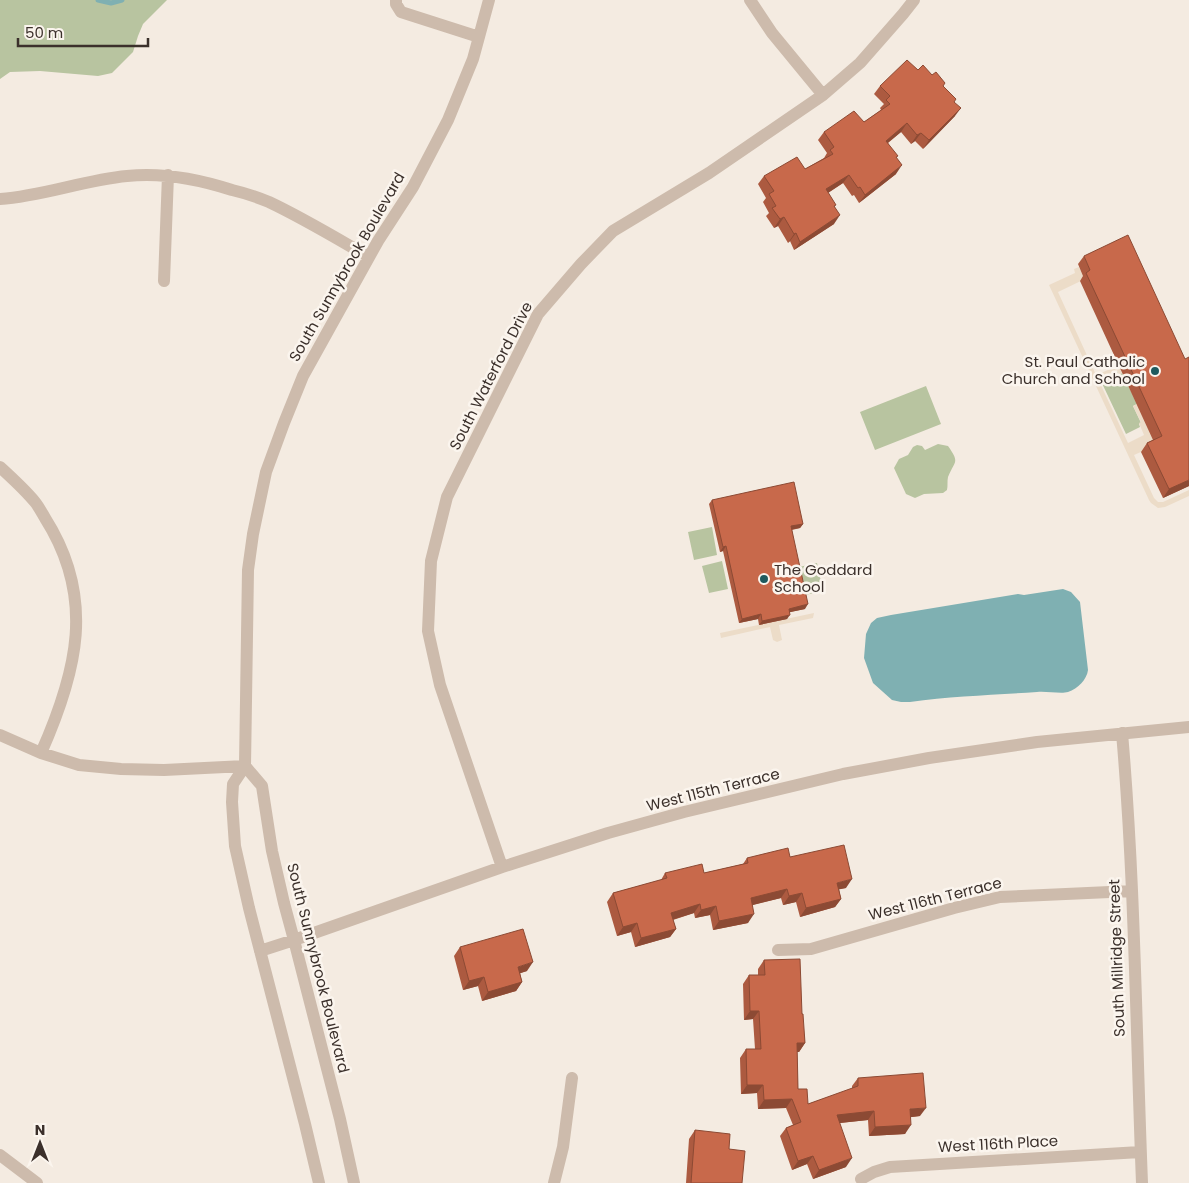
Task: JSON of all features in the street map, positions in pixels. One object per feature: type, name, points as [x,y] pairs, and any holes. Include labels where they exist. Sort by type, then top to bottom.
[{"type":"street","points":[[396,0],[396,4],[401,12],[479,37]]},
{"type":"street","name":"South Sunnybrook Boulevard","points":[[319,1183],[241,872],[233,822],[233,784],[245,766],[248,570],[253,534],[266,472],[303,376],[369,257],[413,187],[448,120],[473,59],[489,0]]},
{"type":"street","points":[[750,0],[772,33],[823,95]]},
{"type":"street","name":"South Waterford Drive","points":[[502,867],[440,685],[428,632],[431,562],[447,497],[538,314],[581,264],[613,231],[709,173],[823,95],[860,63],[914,0]]},
{"type":"street","points":[[0,199],[110,178],[146,175],[185,178],[221,186],[266,201],[369,257]]},
{"type":"street","points":[[164,281],[168,176]]},
{"type":"street","points":[[0,468],[35,502],[60,543],[74,586],[77,623],[70,675],[41,753]]},
{"type":"street","name":"West 115th Terrace","points":[[260,951],[502,867],[684,812],[843,774],[977,750],[1189,727]]},
{"type":"street","name":"South Millridge Street","points":[[1122,733],[1127,788],[1132,891],[1142,1183]]},
{"type":"street","points":[[0,735],[41,753],[79,765],[164,770],[245,766]]},
{"type":"street","name":"South Sunnybrook Boulevard","points":[[245,766],[262,786],[272,851],[284,904],[340,1119],[354,1183]]},
{"type":"street","name":"West 116th Terrace","points":[[778,950],[810,949],[1000,896],[1132,891]]},
{"type":"street","points":[[554,1183],[563,1147],[572,1078]]},
{"type":"street","name":"West 116th Place","points":[[861,1179],[890,1167],[1140,1152]]},
{"type":"street","points":[[0,1155],[37,1183]]},
{"type":"green space","points":[[0,0],[167,0],[143,24],[133,52],[112,73],[98,76],[40,71],[10,72],[0,79]]},
{"type":"green space","points":[[1117,371],[1119,375],[1122,373],[1137,404],[1133,406],[1141,423],[1139,424],[1140,427],[1126,434],[1100,379]]},
{"type":"green space","points":[[926,386],[941,424],[875,450],[860,412]]},
{"type":"green space","points":[[938,444],[948,446],[955,459],[948,477],[947,490],[943,493],[924,494],[915,498],[906,494],[894,468],[899,459],[908,455],[913,447],[917,445],[922,446],[925,450]]},
{"type":"green space","points":[[712,527],[717,555],[694,560],[688,532]]},
{"type":"green space","points":[[722,561],[728,589],[709,593],[702,566]]},
{"type":"green space","points":[[817,563],[823,591],[805,595],[799,567]]},
{"type":"shaded area","points":[[1079,267],[1085,279],[1058,292],[1096,375],[1115,367],[1113,361],[1116,359],[1122,373],[1119,375],[1117,370],[1098,379],[1128,443],[1144,435],[1139,423],[1141,422],[1133,406],[1137,404],[1150,432],[1161,443],[1134,455],[1154,498],[1158,502],[1163,502],[1189,490],[1189,496],[1165,507],[1158,508],[1149,500],[1049,285],[1075,273],[1074,269]]},
{"type":"shaded area","points":[[814,613],[813,618],[779,625],[782,640],[777,642],[773,640],[770,627],[721,638],[720,633]]},
{"type":"water","points":[[1063,589],[1071,592],[1080,602],[1088,670],[1084,680],[1072,691],[1065,693],[1037,692],[901,702],[892,700],[873,683],[864,658],[866,634],[871,623],[877,618],[1018,594],[1024,595]]},
{"type":"building","points":[[907,60],[918,70],[923,65],[932,75],[936,72],[945,83],[943,86],[956,99],[954,102],[961,108],[929,140],[921,133],[917,135],[907,123],[886,141],[898,156],[896,157],[902,165],[865,195],[849,175],[826,189],[840,215],[800,242],[784,217],[780,219],[772,208],[776,206],[769,194],[774,191],[764,176],[797,157],[805,169],[833,154],[830,150],[834,147],[824,132],[854,111],[864,122],[890,104],[886,100],[890,96],[880,86]]},
{"type":"building","name":"St. Paul Catholic Church and School","points":[[1128,235],[1185,359],[1189,357],[1189,480],[1169,489],[1147,443],[1162,436],[1086,273],[1090,270],[1084,256]]},
{"type":"building","name":"The Goddard School","points":[[794,482],[803,524],[791,526],[808,604],[789,609],[790,615],[762,621],[761,614],[742,619],[726,546],[723,547],[712,500]]},
{"type":"building","points":[[844,845],[852,879],[837,883],[841,899],[806,908],[802,893],[789,896],[787,889],[751,898],[754,914],[719,921],[716,906],[701,910],[700,904],[671,913],[676,929],[641,938],[637,923],[623,927],[613,893],[667,878],[665,873],[702,864],[704,873],[748,863],[747,858],[788,848],[790,857]]},
{"type":"building","points":[[523,929],[533,962],[518,967],[522,982],[488,992],[484,977],[469,981],[460,947]]},
{"type":"building","points":[[800,959],[805,1043],[797,1043],[798,1089],[807,1089],[808,1104],[858,1086],[858,1078],[923,1073],[926,1108],[910,1109],[911,1125],[875,1127],[874,1111],[837,1115],[852,1158],[819,1170],[813,1156],[798,1161],[786,1128],[801,1122],[792,1099],[764,1100],[763,1085],[747,1085],[746,1049],[761,1049],[759,1011],[750,1011],[749,975],[765,975],[764,960]]},
{"type":"building","points":[[695,1130],[730,1134],[729,1149],[745,1151],[742,1183],[691,1183]]},
{"type":"waterway","points":[[98,0],[111,3],[122,0]]},
{"type":"place","name":"St. Paul Catholic Church and School","points":[[1155,371]]},
{"type":"place","name":"The Goddard School","points":[[764,579]]}]
